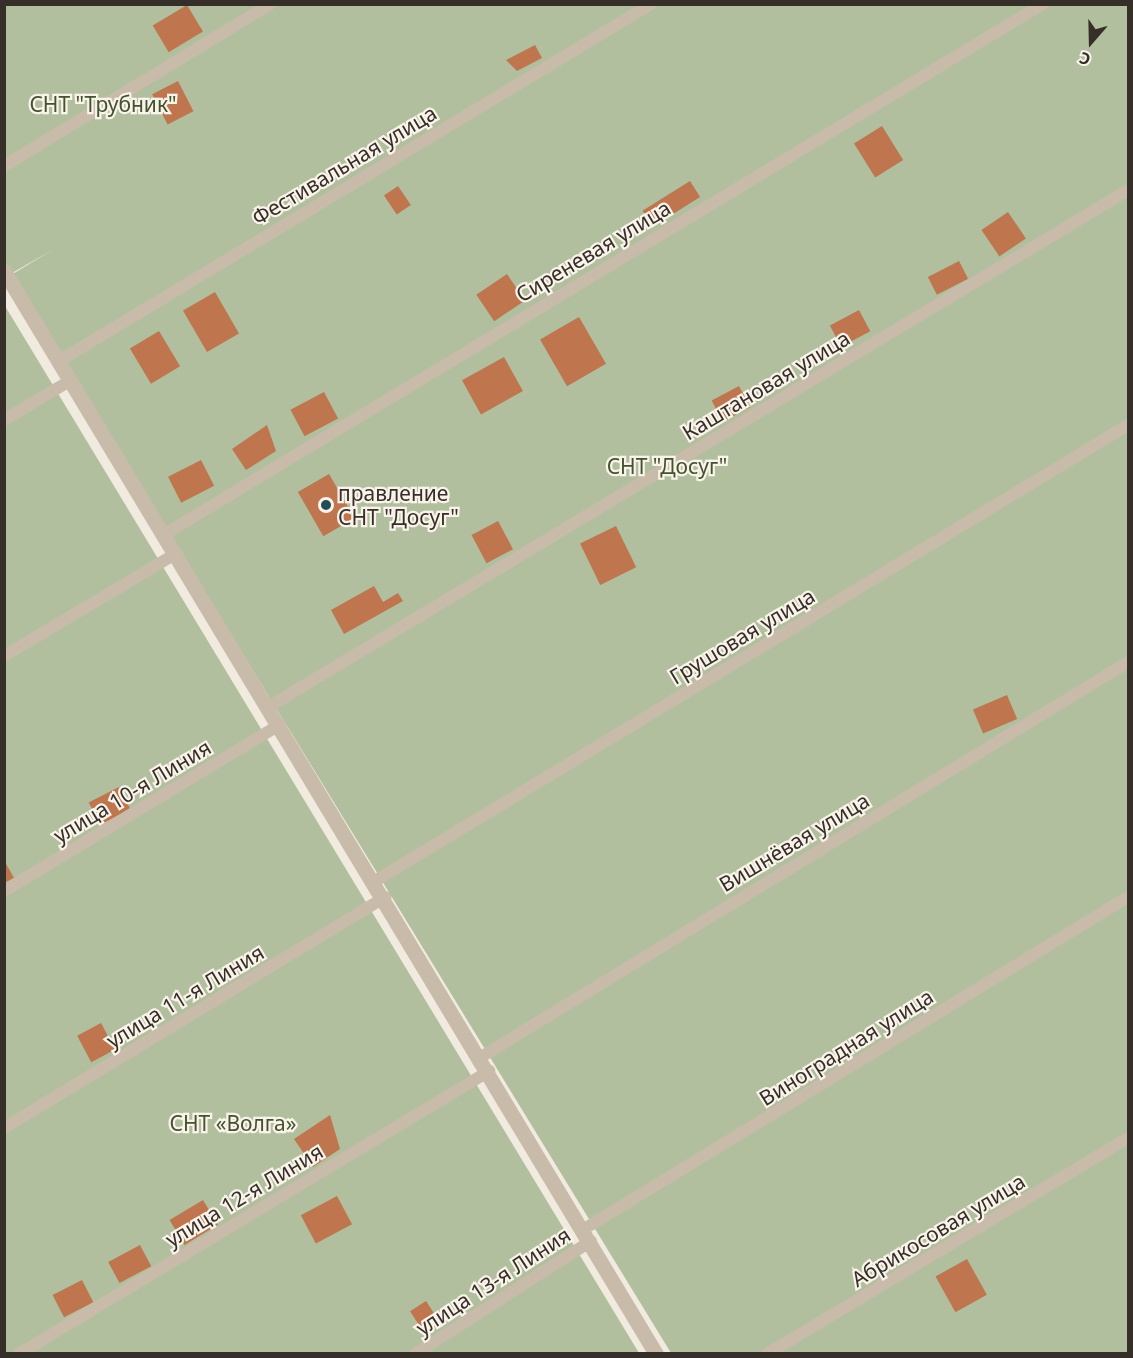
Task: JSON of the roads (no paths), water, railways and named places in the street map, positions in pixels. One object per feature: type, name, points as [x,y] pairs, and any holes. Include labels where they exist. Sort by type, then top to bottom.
[{"type":"street","points":[[4,271],[375,880],[588,1235],[656,1353]]},
{"type":"lane","points":[[4,166],[270,4]]},
{"type":"lane","name":"Фестивальная улица","points":[[59,361],[651,4]]},
{"type":"lane","name":"Сиреневая улица","points":[[165,534],[1043,4]]},
{"type":"lane","name":"Каштановая улица","points":[[270,706],[1128,190]]},
{"type":"lane","points":[[4,420],[71,380]]},
{"type":"lane","name":"Грушовая улица","points":[[375,880],[1128,425]]},
{"type":"lane","points":[[4,656],[177,553]]},
{"type":"lane","name":"Вишнёвая улица","points":[[481,1057],[1128,662]]},
{"type":"lane","name":"улица 10-я Линия","points":[[4,891],[280,724]]},
{"type":"lane","name":"улица 11-я Линия","points":[[4,1128],[385,897]]},
{"type":"lane","name":"Виноградная улица","points":[[588,1235],[1128,897]]},
{"type":"lane","name":"улица 12-я Линия","points":[[20,1353],[489,1071]]},
{"type":"lane","name":"Абрикосовая улица","points":[[767,1353],[1128,1138]]},
{"type":"lane","name":"улица 13-я Линия","points":[[415,1353],[588,1235]]},
{"type":"place","name":"правление СНТ \"Досуг\"","points":[[326,505]]},
{"type":"park label","name":"СНТ \"Трубник\"","points":[[103,104]]},
{"type":"park label","name":"СНТ \"Досуг\"","points":[[667,466]]},
{"type":"park label","name":"СНТ «Волга»","points":[[233,1123]]}]
